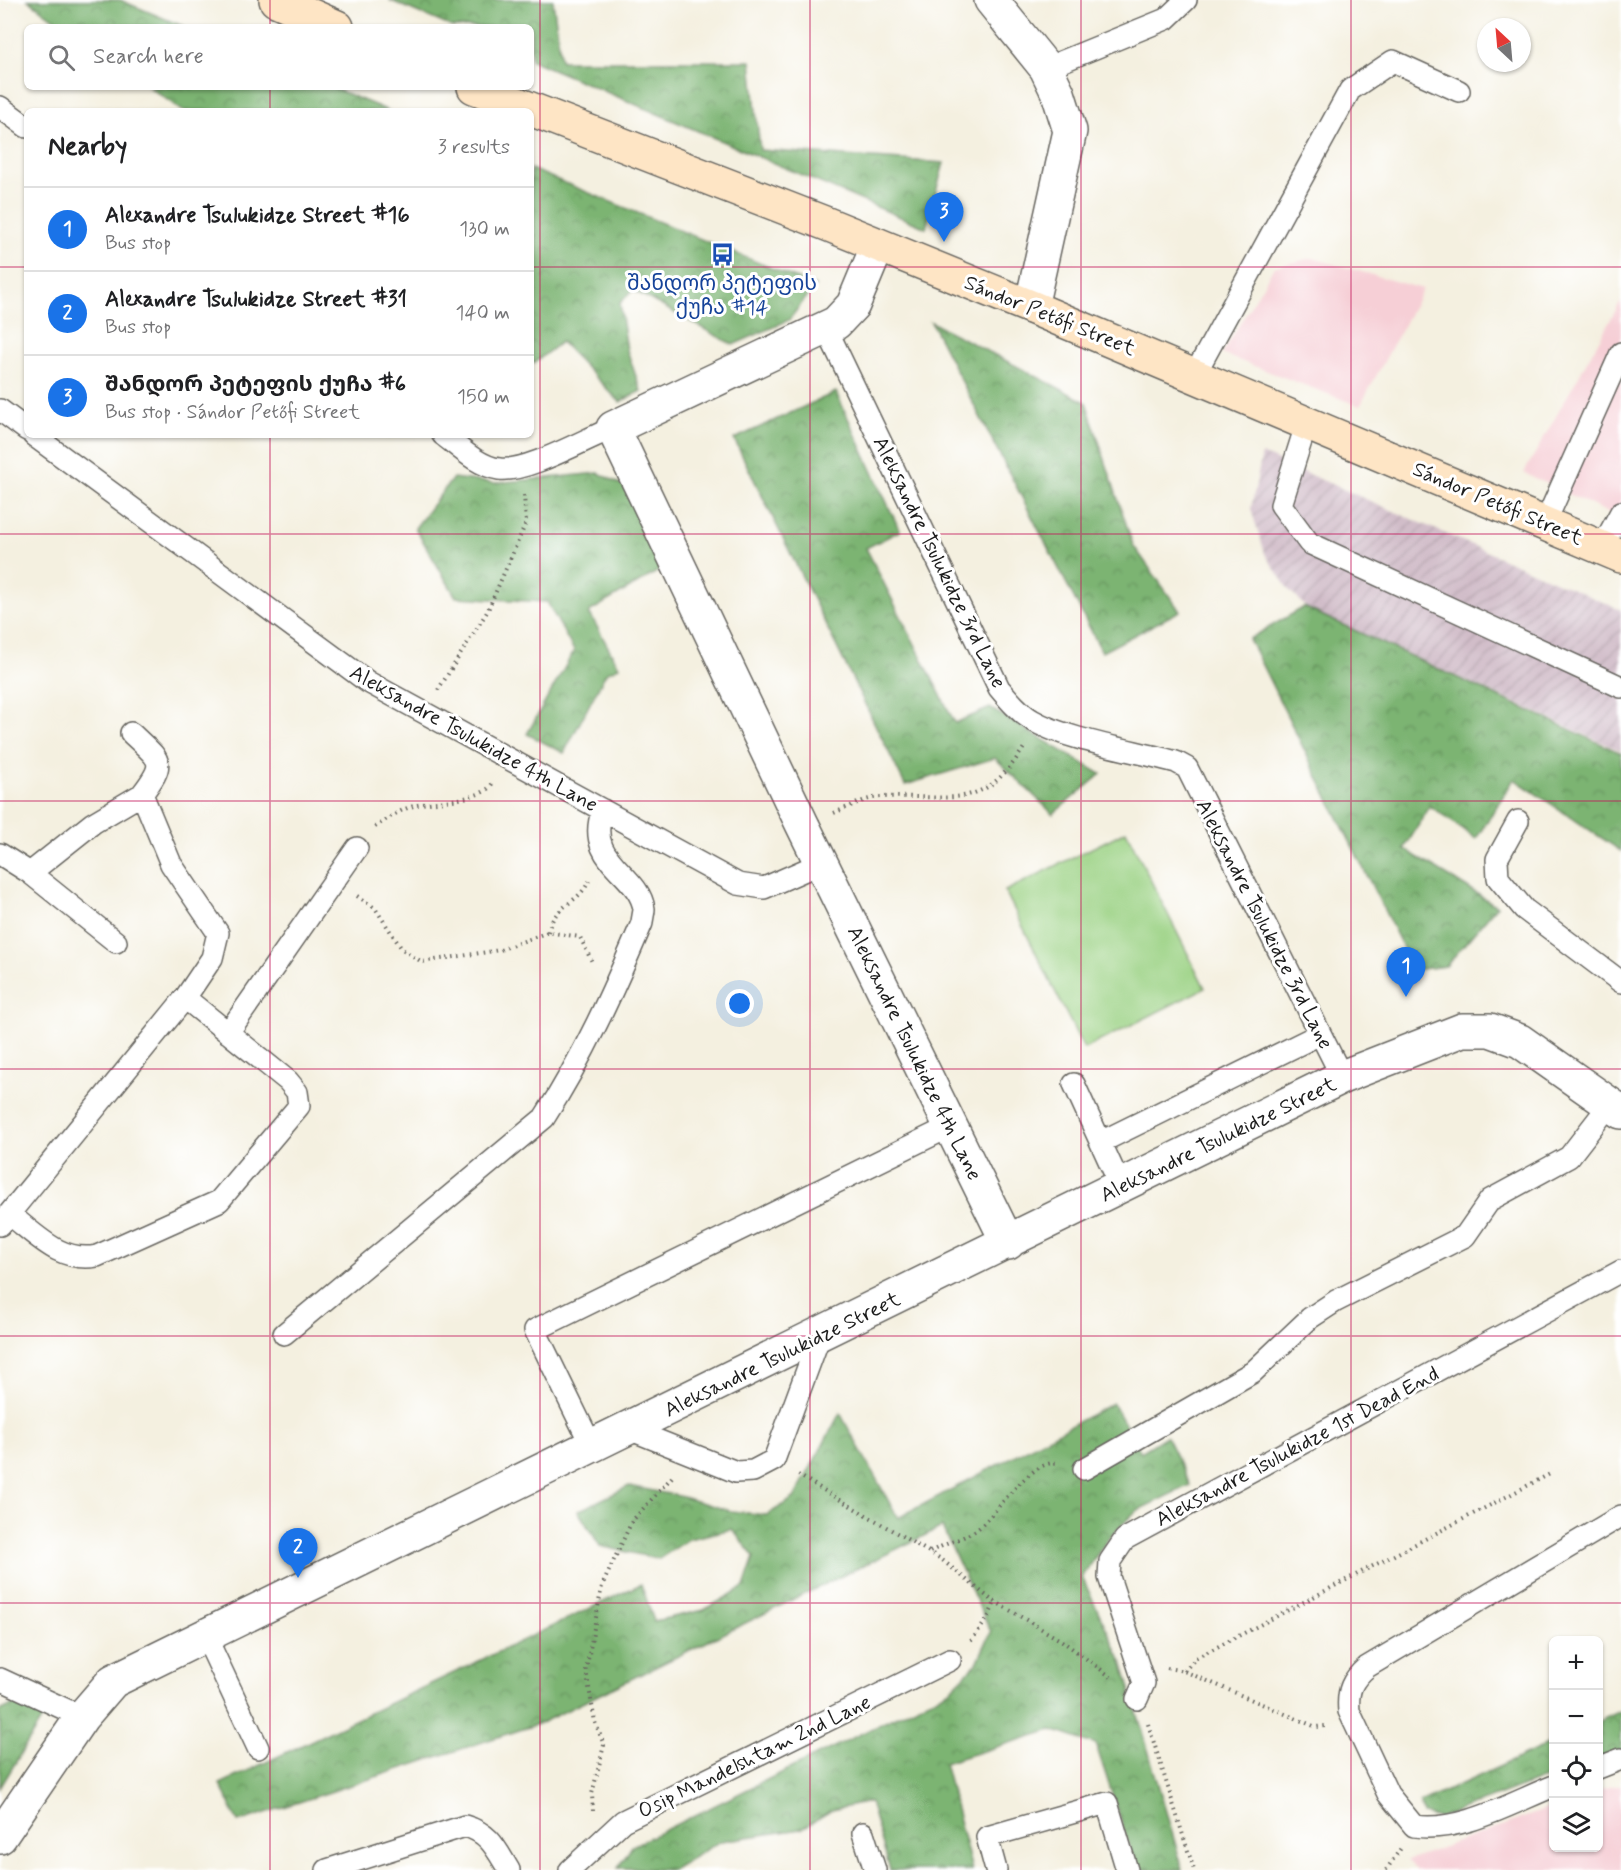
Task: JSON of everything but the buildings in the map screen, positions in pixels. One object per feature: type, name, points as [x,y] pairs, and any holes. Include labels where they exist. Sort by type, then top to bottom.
[{"type":"main road","points":[[276,0],[330,24]]},
{"type":"main road","name":"Sándor Petőfi Street","points":[[482,90],[528,108]]},
{"type":"main road","name":"Sándor Petőfi Street","points":[[534,110],[878,245],[1196,374],[1612,552]]},
{"type":"street","points":[[992,0],[1046,68],[1058,93],[1070,131],[1031,307]]},
{"type":"street","points":[[613,428],[836,323],[853,305],[878,245]]},
{"type":"street","name":"Aleksandre Tsulukidze 4th Lane","points":[[613,428],[802,824],[1008,1243]]},
{"type":"street","name":"Aleksandre Tsulukidze Street","points":[[0,1837],[82,1717],[113,1681],[1342,1077],[1462,1030],[1490,1030],[1520,1041],[1615,1108]]},
{"type":"lane","points":[[1046,68],[1166,19],[1186,0]]},
{"type":"lane","points":[[1196,374],[1350,90],[1393,61],[1459,92]]},
{"type":"lane","points":[[0,107],[24,125]]},
{"type":"lane","name":"Aleksandre Tsulukidze 3rd Lane","points":[[826,327],[999,688],[1012,704],[1051,730],[1176,762],[1187,768],[1342,1077]]},
{"type":"lane","points":[[1545,523],[1621,353]]},
{"type":"lane","points":[[0,410],[24,428]]},
{"type":"lane","points":[[1307,422],[1281,505],[1309,543],[1621,687]]},
{"type":"lane","points":[[447,438],[475,458],[498,469],[521,468],[613,428]]},
{"type":"lane","name":"Aleksandre Tsulukidze 4th Lane","points":[[37,438],[345,666],[424,712],[738,884],[764,888],[821,863]]},
{"type":"lane","points":[[1612,552],[1621,512]]},
{"type":"lane","points":[[30,873],[93,824],[142,794],[157,774],[159,765],[156,757],[131,734]]},
{"type":"lane","points":[[142,794],[171,864],[218,933],[212,958],[185,998],[5,1220],[64,1256],[81,1259],[97,1256],[219,1202],[299,1106],[297,1092],[288,1081],[185,998]]},
{"type":"lane","points":[[284,1334],[544,1118],[565,1085],[606,1008],[642,923],[644,909],[635,891],[607,856],[601,843],[597,823],[603,810]]},
{"type":"lane","points":[[1518,821],[1497,859],[1498,878],[1524,909],[1621,982]]},
{"type":"lane","points":[[228,1033],[357,848]]},
{"type":"lane","points":[[0,854],[30,873],[116,942]]},
{"type":"lane","points":[[1101,1142],[1320,1034]]},
{"type":"lane","points":[[1074,1084],[1120,1187]]},
{"type":"lane","points":[[1084,1469],[1253,1372],[1310,1318],[1336,1301],[1464,1236],[1490,1200],[1569,1157],[1615,1108]]},
{"type":"lane","points":[[592,1447],[535,1330],[951,1126]]},
{"type":"lane","name":"Aleksandre Tsulukidze 1st Dead End","points":[[1137,1699],[1144,1683],[1109,1577],[1110,1561],[1125,1539],[1621,1271]]},
{"type":"lane","points":[[629,1429],[736,1472],[753,1471],[774,1460],[820,1335]]},
{"type":"lane","points":[[1549,1788],[1457,1824],[1428,1828],[1414,1826],[1388,1794],[1352,1718],[1348,1696],[1353,1679],[1367,1667],[1621,1516]]},
{"type":"lane","points":[[206,1636],[258,1748]]},
{"type":"lane","name":"Osip Mandelshtam 2nd Lane","points":[[570,1870],[623,1821],[950,1660]]},
{"type":"lane","points":[[6,1687],[82,1717]]},
{"type":"lane","points":[[1603,1767],[1621,1760]]},
{"type":"lane","points":[[996,1870],[987,1837],[1107,1803],[1127,1870]]},
{"type":"lane","points":[[327,1870],[465,1826],[481,1831],[490,1838],[509,1870]]},
{"type":"lane","points":[[863,1833],[875,1870]]},
{"type":"path","points":[[424,712],[487,612],[526,523]]},
{"type":"path","points":[[802,824],[880,797],[957,799],[987,788],[1011,768],[1039,724]]},
{"type":"path","points":[[357,848],[371,831],[396,812],[415,805],[481,794],[490,788],[503,755]]},
{"type":"path","points":[[548,932],[551,918],[589,884],[601,843]]},
{"type":"path","points":[[335,880],[375,908],[402,949],[422,962],[500,950],[548,932],[580,937],[593,961],[591,972]]},
{"type":"path","points":[[602,1840],[593,1819],[591,1794],[604,1745],[596,1722],[586,1670],[602,1586],[632,1521],[693,1455]]},
{"type":"path","points":[[774,1460],[941,1559],[995,1602],[1062,1641],[1100,1668],[1137,1699],[1146,1715],[1194,1870]]},
{"type":"path","points":[[929,1553],[978,1528],[1016,1486],[1041,1468],[1053,1462],[1075,1469],[1084,1469]]},
{"type":"path","points":[[1184,1671],[1196,1658],[1550,1474]]},
{"type":"path","points":[[950,1660],[972,1640],[988,1618],[995,1602]]},
{"type":"path","points":[[1140,1666],[1155,1665],[1184,1671],[1316,1727],[1339,1724],[1352,1718]]},
{"type":"shaded area","points":[[1312,258],[1423,289],[1360,406],[1222,354],[1274,267]]},
{"type":"shaded area","points":[[1621,301],[1621,519],[1524,473]]},
{"type":"shaded area","points":[[1262,454],[1621,610],[1621,751],[1307,608],[1288,589],[1265,554],[1251,509]]},
{"type":"shaded area","points":[[1621,1786],[1621,1870],[1416,1870],[1408,1860],[1549,1808],[1549,1852],[1603,1852],[1603,1789]]},
{"type":"green space","points":[[28,0],[120,0],[178,24],[61,24]]},
{"type":"green space","points":[[389,0],[553,0],[561,61],[751,61],[760,150],[944,163],[926,228],[534,61],[534,24],[445,24]]},
{"type":"green space","points":[[153,90],[338,90],[382,108],[179,108]]},
{"type":"green space","points":[[534,170],[815,286],[789,320],[733,345],[633,290],[620,303],[627,350],[641,391],[620,402],[561,342],[534,363]]},
{"type":"green space","points":[[931,322],[1086,402],[1133,545],[1180,611],[1102,652]]},
{"type":"green space","points":[[836,392],[900,531],[866,548],[955,723],[990,708],[1101,774],[1053,814],[995,758],[905,785],[734,439]]},
{"type":"green space","points":[[599,473],[624,486],[667,566],[589,612],[619,667],[606,673],[564,753],[527,734],[574,651],[547,602],[456,597],[415,528],[453,478],[494,483]]},
{"type":"green space","points":[[1304,607],[1621,753],[1621,851],[1514,779],[1476,839],[1430,806],[1404,849],[1497,906],[1446,966],[1414,970],[1249,639]]},
{"type":"green space","points":[[1126,831],[1205,988],[1084,1049],[1005,891]]},
{"type":"green space","points":[[1113,1403],[1141,1452],[1166,1436],[1190,1485],[1136,1511],[1108,1539],[1082,1577],[1123,1664],[1183,1870],[1137,1870],[1096,1745],[1052,1730],[944,1763],[972,1870],[890,1870],[870,1802],[832,1810],[801,1829],[721,1841],[672,1870],[618,1868],[632,1846],[950,1690],[977,1663],[991,1632],[942,1527],[541,1723],[238,1822],[220,1784],[641,1584],[654,1621],[704,1610],[744,1587],[754,1557],[732,1529],[689,1539],[659,1559],[600,1546],[578,1511],[629,1486],[679,1496],[731,1511],[767,1515],[794,1498],[840,1413],[898,1518]]},
{"type":"green space","points":[[18,1702],[43,1717],[0,1788],[0,1711]]},
{"type":"green space","points":[[1621,1711],[1621,1750],[1603,1757],[1603,1744],[1603,1719]]},
{"type":"green space","points":[[1549,1744],[1549,1777],[1439,1818],[1423,1814],[1420,1803]]},
{"type":"place","name":"შანდორ პეტეფის ქუჩა #6","points":[[944,242]]},
{"type":"place","name":"შანდორ პეტეფის ქუჩა #14","points":[[722,255]]},
{"type":"place","name":"Alexandre Tsulukidze Street #16","points":[[1406,997]]},
{"type":"place","name":"Alexandre Tsulukidze Street #31","points":[[298,1578]]}]
